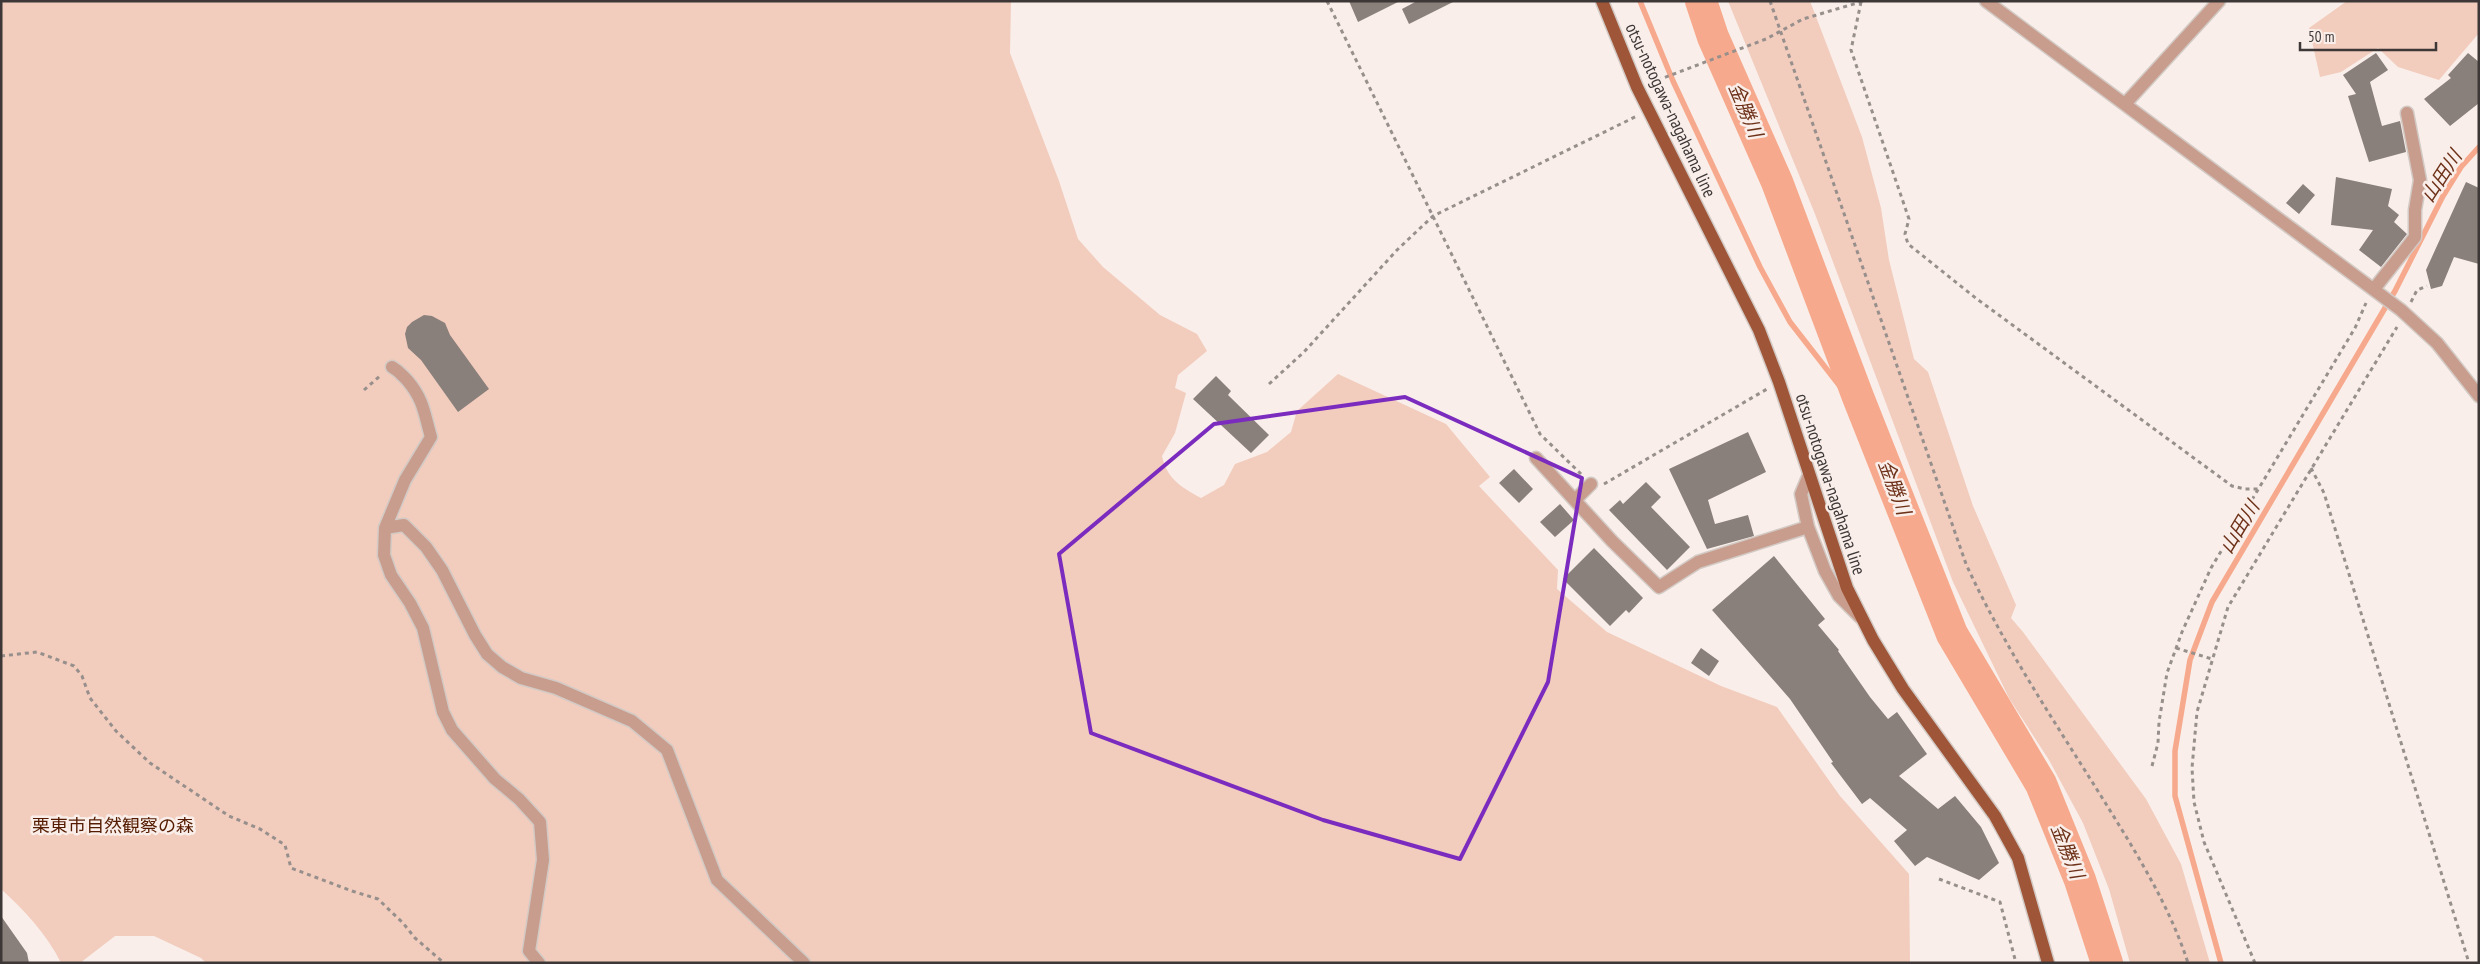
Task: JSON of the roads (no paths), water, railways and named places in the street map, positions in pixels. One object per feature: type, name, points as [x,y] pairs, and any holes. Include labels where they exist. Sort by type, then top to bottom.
[{"type":"main road","name":"otsu-notogawa-nagahama line","points":[[1602,1],[1648,111],[1759,330],[1779,382],[1847,588],[1861,617],[1903,689],[1995,816],[2018,858],[2048,963]]},
{"type":"street","points":[[1986,1],[2403,311],[2437,343],[2479,396]]},
{"type":"street","points":[[2125,104],[2219,1]]},
{"type":"street","points":[[2377,291],[2415,237],[2415,210],[2420,180],[2407,113]]},
{"type":"street","points":[[392,367],[400,371],[417,392],[425,408],[430,437],[405,480],[385,528],[384,555],[391,575],[410,602],[423,628],[443,712],[452,730],[495,779],[520,799],[540,822],[544,860],[529,952],[539,963]]},
{"type":"street","points":[[1536,458],[1612,541],[1659,587],[1698,562],[1808,527]]},
{"type":"street","points":[[1809,475],[1801,494],[1808,527],[1824,571],[1839,596],[1861,617]]},
{"type":"street","points":[[1575,500],[1591,484]]},
{"type":"street","points":[[385,528],[404,526],[426,547],[442,570],[487,654],[502,667],[521,678],[556,688],[609,712],[632,720],[667,750],[717,880],[804,963]]},
{"type":"waterway","points":[[1640,1],[1673,81],[1760,267],[1790,322],[1867,421]]},
{"type":"waterway","name":"金勝川","points":[[1701,1],[1713,37],[1777,182],[1858,397],[1952,634],[2041,784],[2080,880],[2107,963]]},
{"type":"waterway","name":"山田川","points":[[2221,963],[2175,796],[2175,751],[2190,660],[2212,602],[2395,291],[2443,196],[2461,167],[2479,147]]},
{"type":"park label","name":"栗東市自然観察の森","points":[[113,825]]}]
